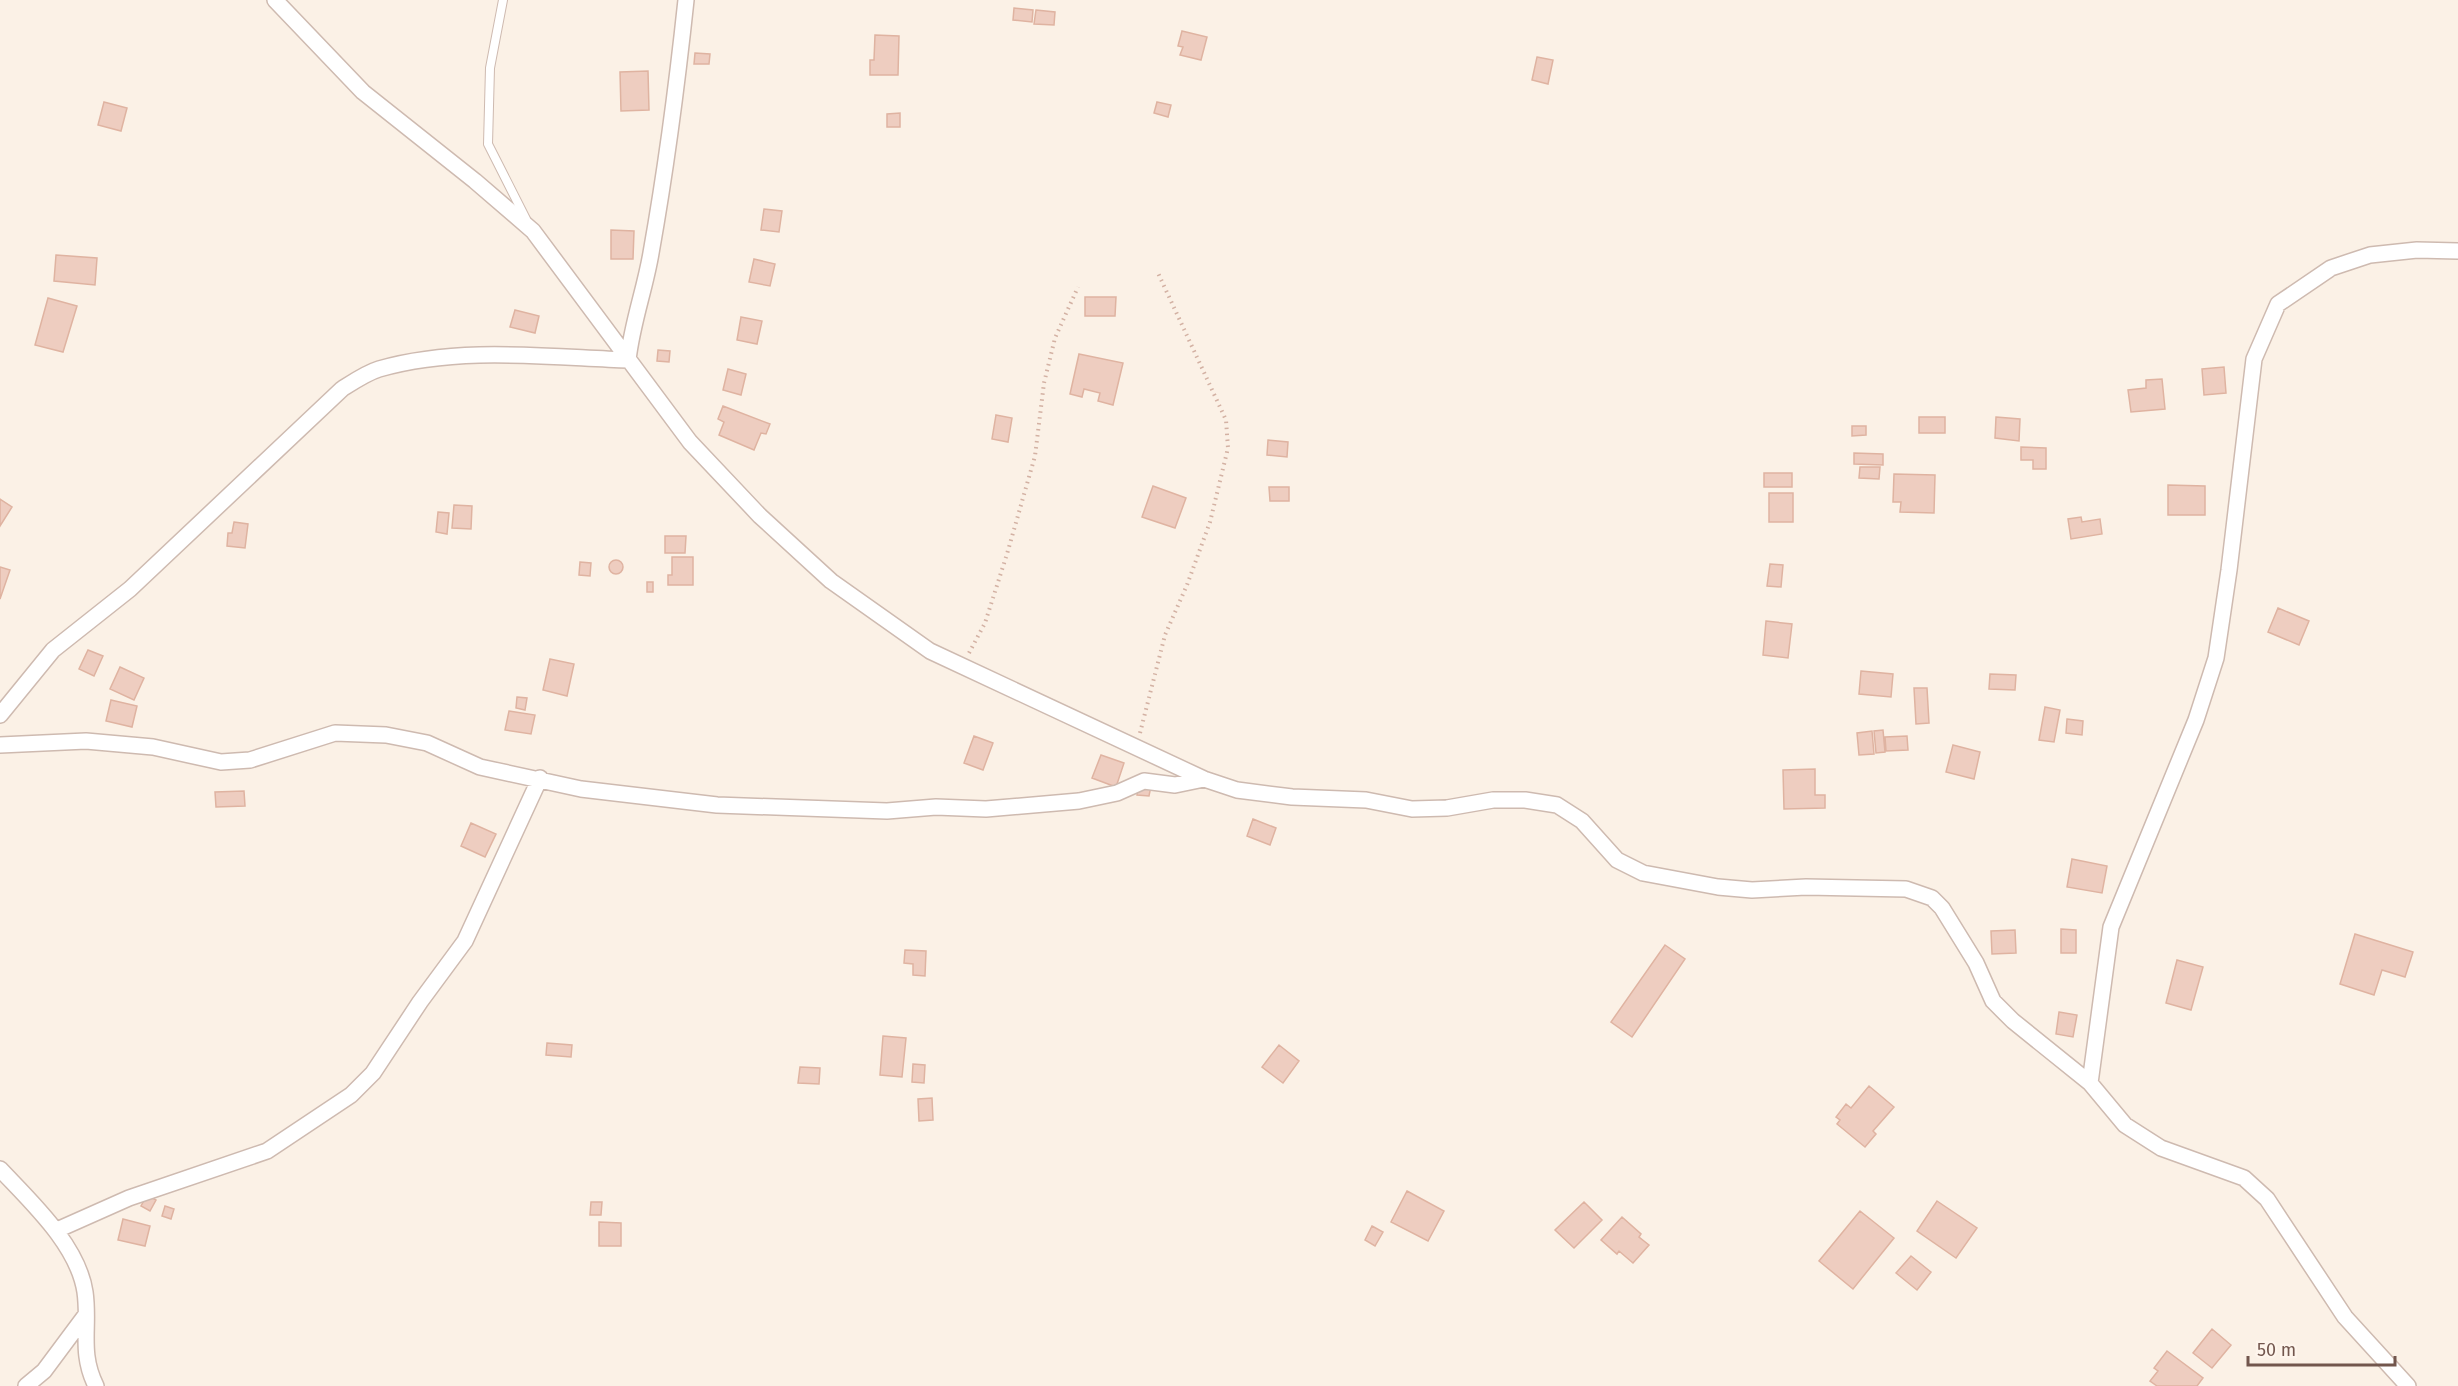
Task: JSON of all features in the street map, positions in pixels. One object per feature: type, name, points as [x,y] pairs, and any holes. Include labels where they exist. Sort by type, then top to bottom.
[{"type":"street","points":[[275,0],[363,92],[533,231],[690,442],[768,523],[831,581],[930,651],[1204,779],[1248,791],[1292,797],[1366,800],[1413,809],[1447,808],[1493,800],[1525,800],[1557,805],[1582,821],[1617,860],[1643,873],[1718,887],[1752,890],[1806,887],[1905,889],[1920,892],[1932,898],[1951,921],[1976,963],[1993,1001],[2013,1021],[2090,1083],[2125,1125],[2162,1148],[2244,1178],[2267,1199],[2345,1317],[2408,1386]]},
{"type":"street","points":[[628,360],[636,310],[651,257],[673,125],[686,0]]},
{"type":"street","points":[[2090,1083],[2111,927],[2196,720],[2216,658],[2229,570],[2254,359],[2278,304],[2331,268],[2370,255],[2417,250],[2458,251]]},
{"type":"street","points":[[0,715],[53,650],[130,589],[342,389],[376,370],[422,360],[479,355],[628,360]]},
{"type":"street","points":[[0,745],[86,741],[153,747],[220,762],[250,760],[335,733],[386,735],[427,743],[480,767],[540,778],[581,789],[684,802],[887,811],[936,807],[986,809],[1079,801],[1118,793],[1144,781],[1175,785],[1204,779]]},
{"type":"street","points":[[57,1230],[129,1198],[267,1151],[351,1095],[373,1073],[465,942],[540,778]]},
{"type":"street","points":[[0,1169],[57,1230],[80,1273],[84,1291],[84,1348],[87,1367],[96,1386]]},
{"type":"street","points":[[26,1386],[44,1371],[85,1316]]},
{"type":"lane","points":[[503,0],[497,20],[490,68],[488,144],[533,231]]},
{"type":"path","points":[[1136,748],[1165,635],[1187,585],[1210,522],[1228,448],[1226,420],[1158,273]]},
{"type":"path","points":[[962,667],[985,623],[1007,554],[1035,456],[1044,383],[1055,338],[1077,287]]},
{"type":"building","points":[[1014,8],[1033,10],[1032,22],[1013,20]]},
{"type":"building","points":[[1036,10],[1055,12],[1054,25],[1034,24]]},
{"type":"building","points":[[1182,31],[1207,37],[1201,60],[1180,55],[1183,47],[1178,46]]},
{"type":"building","points":[[875,35],[899,36],[898,75],[870,75],[870,60],[874,60]]},
{"type":"building","points":[[695,53],[710,54],[709,64],[694,64]]},
{"type":"building","points":[[1537,57],[1553,60],[1548,84],[1532,80]]},
{"type":"building","points":[[648,71],[649,110],[621,111],[620,72]]},
{"type":"building","points":[[104,102],[127,108],[121,131],[98,125]]},
{"type":"building","points":[[1157,102],[1171,105],[1168,117],[1154,113]]},
{"type":"building","points":[[900,113],[900,127],[887,127],[887,114]]},
{"type":"building","points":[[764,209],[782,211],[779,232],[761,230]]},
{"type":"building","points":[[611,230],[634,231],[633,259],[611,259]]},
{"type":"building","points":[[56,255],[97,258],[95,285],[54,281]]},
{"type":"building","points":[[754,259],[775,264],[770,286],[749,282]]},
{"type":"building","points":[[1085,297],[1116,297],[1115,316],[1085,316]]},
{"type":"building","points":[[48,298],[77,306],[63,352],[35,345]]},
{"type":"building","points":[[515,310],[539,316],[535,333],[510,327]]},
{"type":"building","points":[[741,317],[762,321],[757,344],[737,340]]},
{"type":"building","points":[[658,350],[670,351],[669,362],[657,361]]},
{"type":"building","points":[[1079,354],[1123,363],[1113,405],[1098,401],[1100,393],[1084,389],[1082,397],[1070,394]]},
{"type":"building","points":[[2224,367],[2226,393],[2204,395],[2202,369]]},
{"type":"building","points":[[728,369],[746,374],[741,395],[723,390]]},
{"type":"building","points":[[2162,379],[2165,409],[2131,412],[2128,390],[2146,388],[2146,380]]},
{"type":"building","points":[[723,406],[770,424],[766,434],[761,433],[754,450],[719,435],[724,422],[718,419]]},
{"type":"building","points":[[996,415],[1012,418],[1008,442],[992,439]]},
{"type":"building","points":[[1919,417],[1945,417],[1945,433],[1919,433]]},
{"type":"building","points":[[1996,417],[2020,419],[2019,441],[1995,438]]},
{"type":"building","points":[[1852,426],[1866,426],[1866,435],[1852,436]]},
{"type":"building","points":[[1268,440],[1288,442],[1287,457],[1267,455]]},
{"type":"building","points":[[2021,447],[2046,448],[2046,469],[2033,469],[2033,460],[2021,460]]},
{"type":"building","points":[[1854,453],[1883,454],[1883,465],[1854,464]]},
{"type":"building","points":[[1860,467],[1880,467],[1879,479],[1859,478]]},
{"type":"building","points":[[1764,473],[1792,473],[1792,487],[1764,487]]},
{"type":"building","points":[[1894,474],[1935,475],[1934,513],[1900,512],[1901,502],[1893,502]]},
{"type":"building","points":[[2168,485],[2205,486],[2205,515],[2168,515]]},
{"type":"building","points":[[1153,486],[1186,498],[1175,528],[1142,517]]},
{"type":"building","points":[[1269,487],[1289,487],[1289,501],[1270,501]]},
{"type":"building","points":[[1769,493],[1793,493],[1793,522],[1769,522]]},
{"type":"building","points":[[0,499],[12,507],[0,526]]},
{"type":"building","points":[[454,505],[472,506],[471,529],[452,528]]},
{"type":"building","points":[[438,512],[449,513],[447,534],[436,532]]},
{"type":"building","points":[[2081,517],[2082,522],[2100,519],[2102,534],[2071,539],[2068,519]]},
{"type":"building","points":[[234,522],[248,524],[245,548],[227,546],[228,533],[232,533]]},
{"type":"building","points":[[665,536],[686,536],[685,553],[665,553]]},
{"type":"building","points":[[672,557],[693,557],[693,585],[668,585],[668,575],[672,575]]},
{"type":"building","points":[[616,560],[621,562],[623,567],[621,572],[616,574],[611,572],[609,567],[611,562]]},
{"type":"building","points":[[580,562],[591,563],[590,576],[579,575]]},
{"type":"building","points":[[1770,564],[1783,565],[1781,587],[1767,586]]},
{"type":"building","points":[[0,567],[10,570],[0,599]]},
{"type":"building","points":[[647,582],[653,582],[653,592],[647,592]]},
{"type":"building","points":[[2278,608],[2309,621],[2299,645],[2268,632]]},
{"type":"building","points":[[1766,621],[1792,624],[1788,658],[1763,655]]},
{"type":"building","points":[[88,650],[103,656],[94,676],[79,669]]},
{"type":"building","points":[[550,659],[574,664],[567,696],[543,690]]},
{"type":"building","points":[[120,667],[144,678],[134,700],[110,689]]},
{"type":"building","points":[[1861,671],[1893,674],[1891,697],[1859,694]]},
{"type":"building","points":[[1990,674],[2016,675],[2015,690],[1989,689]]},
{"type":"building","points":[[1914,688],[1927,688],[1929,723],[1916,724]]},
{"type":"building","points":[[517,697],[527,698],[525,710],[516,708]]},
{"type":"building","points":[[111,700],[137,706],[132,727],[106,721]]},
{"type":"building","points":[[2045,707],[2060,710],[2054,742],[2039,740]]},
{"type":"building","points":[[509,711],[535,715],[531,734],[505,730]]},
{"type":"building","points":[[2067,719],[2083,721],[2082,735],[2066,733]]},
{"type":"building","points":[[1883,730],[1885,752],[1876,753],[1874,731]]},
{"type":"building","points":[[1872,731],[1874,754],[1859,755],[1857,733]]},
{"type":"building","points":[[974,736],[993,743],[983,770],[964,763]]},
{"type":"building","points":[[1907,736],[1908,750],[1886,751],[1885,737]]},
{"type":"building","points":[[1953,745],[1980,752],[1974,779],[1946,772]]},
{"type":"building","points":[[1101,755],[1124,763],[1116,787],[1092,778]]},
{"type":"building","points":[[1815,769],[1815,795],[1825,795],[1825,808],[1784,809],[1783,770]]},
{"type":"building","points":[[1138,784],[1151,786],[1149,796],[1137,795]]},
{"type":"building","points":[[244,791],[245,806],[216,807],[215,792]]},
{"type":"building","points":[[1253,819],[1276,828],[1270,845],[1247,836]]},
{"type":"building","points":[[471,823],[496,834],[485,857],[461,846]]},
{"type":"building","points":[[2072,859],[2107,866],[2102,893],[2067,887]]},
{"type":"building","points":[[2061,929],[2076,930],[2076,953],[2061,953]]},
{"type":"building","points":[[2015,930],[2016,953],[1992,954],[1991,931]]},
{"type":"building","points":[[2355,934],[2413,952],[2405,977],[2382,970],[2374,995],[2340,984]]},
{"type":"building","points":[[1665,945],[1685,959],[1632,1037],[1611,1022]]},
{"type":"building","points":[[905,950],[926,951],[925,976],[913,975],[913,964],[904,963]]},
{"type":"building","points":[[2177,960],[2203,967],[2191,1010],[2166,1003]]},
{"type":"building","points":[[2059,1012],[2077,1015],[2073,1037],[2056,1034]]},
{"type":"building","points":[[883,1036],[906,1038],[902,1077],[880,1075]]},
{"type":"building","points":[[547,1043],[572,1045],[571,1057],[546,1055]]},
{"type":"building","points":[[1279,1045],[1299,1061],[1283,1083],[1262,1067]]},
{"type":"building","points":[[913,1064],[925,1065],[924,1083],[912,1082]]},
{"type":"building","points":[[800,1067],[820,1068],[819,1084],[798,1083]]},
{"type":"building","points":[[1869,1086],[1894,1107],[1873,1131],[1876,1134],[1865,1147],[1837,1124],[1840,1120],[1836,1117],[1846,1104],[1851,1108]]},
{"type":"building","points":[[932,1098],[933,1120],[919,1121],[918,1099]]},
{"type":"building","points":[[1407,1191],[1444,1211],[1428,1241],[1391,1222]]},
{"type":"building","points":[[147,1195],[156,1200],[150,1211],[141,1206]]},
{"type":"building","points":[[1937,1201],[1977,1228],[1956,1258],[1917,1231]]},
{"type":"building","points":[[591,1202],[602,1202],[601,1215],[590,1215]]},
{"type":"building","points":[[1584,1202],[1602,1220],[1574,1248],[1555,1230]]},
{"type":"building","points":[[165,1206],[174,1209],[171,1219],[162,1216]]},
{"type":"building","points":[[1860,1211],[1894,1238],[1853,1289],[1819,1261]]},
{"type":"building","points":[[1622,1217],[1641,1234],[1639,1237],[1649,1245],[1633,1263],[1619,1251],[1617,1254],[1601,1240]]},
{"type":"building","points":[[123,1219],[150,1226],[145,1246],[118,1240]]},
{"type":"building","points":[[599,1222],[621,1223],[621,1246],[599,1246]]},
{"type":"building","points":[[1372,1226],[1383,1232],[1375,1246],[1365,1240]]},
{"type":"building","points":[[1911,1256],[1931,1272],[1917,1290],[1896,1273]]},
{"type":"building","points":[[2212,1329],[2231,1345],[2212,1368],[2193,1353]]},
{"type":"building","points":[[2167,1351],[2203,1378],[2197,1386],[2157,1386],[2150,1381],[2158,1371],[2154,1368]]}]
